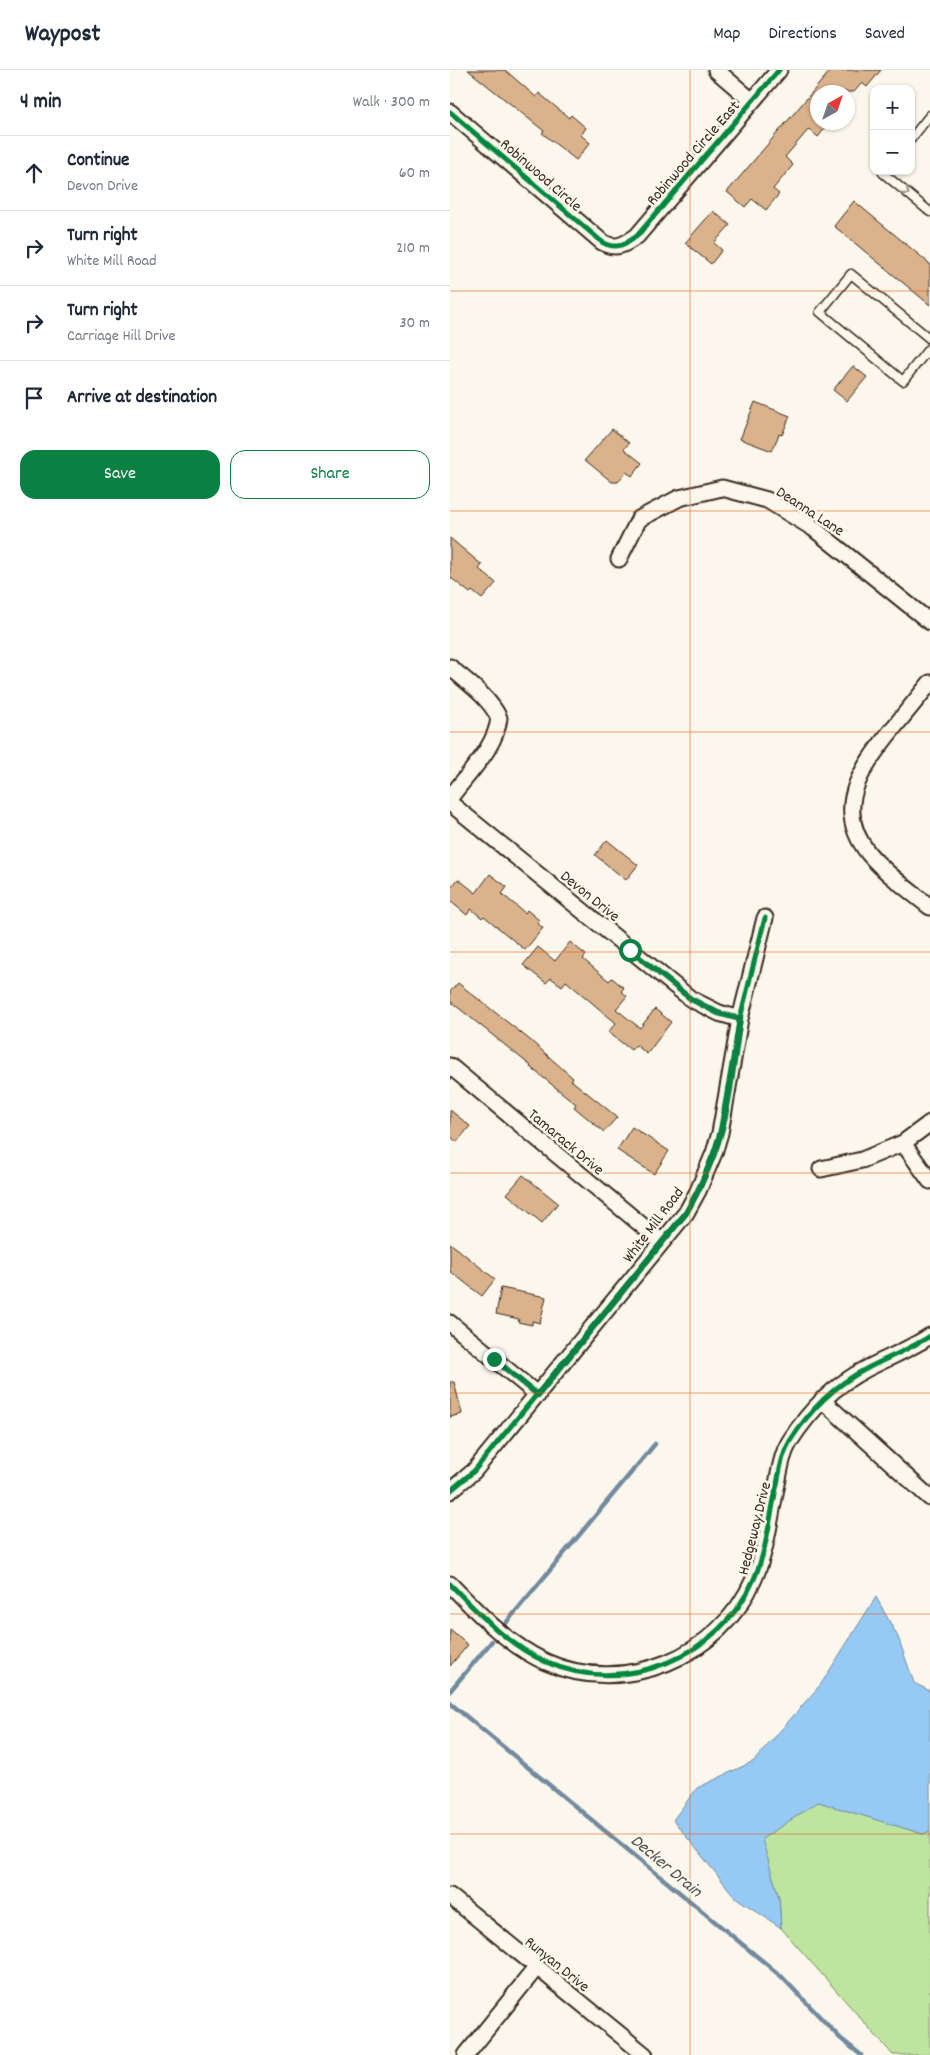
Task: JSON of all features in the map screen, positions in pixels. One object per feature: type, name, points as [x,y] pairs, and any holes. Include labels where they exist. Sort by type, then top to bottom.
[{"type":"street","points":[[716,70],[752,101]]},
{"type":"street","name":"Robinwood Circle East","points":[[621,246],[637,236],[779,70]]},
{"type":"street","name":"Robinwood Circle","points":[[450,112],[602,242],[610,246],[621,246]]},
{"type":"street","name":"Deanna Lane","points":[[619,559],[639,519],[679,498],[722,488],[767,500],[813,528],[930,622]]},
{"type":"street","points":[[450,667],[480,693],[499,718],[496,734],[488,748],[450,798]]},
{"type":"street","points":[[930,683],[869,759],[857,782],[852,800],[854,827],[861,842],[879,864],[930,907]]},
{"type":"street","name":"Devon Drive","points":[[450,803],[691,999],[718,1013],[740,1019]]},
{"type":"street","name":"White Mill Road","points":[[450,1491],[474,1471],[686,1213],[698,1191],[714,1153],[725,1115],[740,1019],[766,918]]},
{"type":"street","name":"Tamarack Drive","points":[[450,1066],[662,1242]]},
{"type":"street","points":[[822,1169],[862,1160],[903,1143],[930,1124]]},
{"type":"street","points":[[903,1143],[930,1182]]},
{"type":"street","points":[[450,1323],[538,1395]]},
{"type":"street","name":"Hedgeway Drive","points":[[450,1584],[507,1639],[546,1662],[565,1669],[598,1675],[619,1675],[664,1664],[683,1656],[703,1643],[720,1628],[748,1593],[761,1560],[785,1451],[802,1424],[822,1400],[859,1373],[930,1336]]},
{"type":"street","points":[[822,1400],[930,1498]]},
{"type":"street","name":"Runyan Drive","points":[[450,1896],[536,1968],[646,2055]]},
{"type":"street","points":[[466,2055],[536,1968]]},
{"type":"lane","points":[[915,134],[930,115]]},
{"type":"lane","points":[[886,175],[930,212]]},
{"type":"lane","points":[[930,339],[851,274],[820,312],[903,381],[930,347]]},
{"type":"green space","points":[[818,1801],[923,1834],[930,1831],[930,2055],[893,2055],[781,1928],[779,1898],[761,1839]]},
{"type":"water","points":[[876,1597],[898,1637],[914,1683],[930,1691],[930,1831],[923,1834],[818,1802],[762,1839],[779,1898],[781,1928],[735,1897],[673,1820],[697,1788],[754,1761],[821,1684]]},
{"type":"building","points":[[468,70],[505,70],[536,97],[539,93],[569,118],[571,115],[586,128],[581,135],[590,143],[576,160],[542,133],[544,131]]},
{"type":"building","points":[[831,70],[881,70],[867,87],[862,83],[855,91],[855,85],[818,85]]},
{"type":"building","points":[[810,95],[810,130],[785,157],[793,165],[773,189],[779,194],[766,210],[752,199],[745,207],[727,192]]},
{"type":"building","points":[[810,130],[824,130],[818,137]]},
{"type":"building","points":[[854,201],[930,264],[930,305],[834,226]]},
{"type":"building","points":[[713,211],[730,225],[714,243],[722,250],[711,264],[685,243]]},
{"type":"building","points":[[853,366],[867,377],[847,401],[833,390]]},
{"type":"building","points":[[755,402],[790,416],[782,435],[779,434],[772,451],[740,439]]},
{"type":"building","points":[[612,429],[629,443],[624,449],[642,463],[632,476],[626,472],[618,482],[612,482],[585,460]]},
{"type":"building","points":[[450,538],[482,565],[479,569],[496,583],[482,599],[472,591],[470,593],[450,577]]},
{"type":"building","points":[[607,840],[638,865],[626,880],[595,855]]},
{"type":"building","points":[[490,874],[507,887],[502,894],[525,913],[527,910],[539,920],[537,923],[543,928],[525,950],[484,916],[482,918],[471,909],[467,915],[450,901],[450,889],[458,879],[476,893]]},
{"type":"building","points":[[570,942],[586,955],[583,959],[609,981],[612,978],[624,988],[621,991],[627,996],[616,1009],[640,1028],[655,1009],[671,1022],[647,1054],[636,1045],[631,1050],[608,1032],[616,1023],[566,981],[562,986],[551,978],[546,983],[523,965],[538,947],[555,961]]},
{"type":"building","points":[[458,983],[530,1040],[573,1078],[571,1080],[617,1117],[604,1132],[574,1107],[576,1104],[450,1001],[450,992]]},
{"type":"building","points":[[450,1110],[470,1126],[457,1142],[450,1136]]},
{"type":"building","points":[[632,1127],[669,1151],[654,1174],[617,1150]]},
{"type":"building","points":[[523,1175],[558,1203],[542,1223],[507,1194]]},
{"type":"building","points":[[450,1243],[495,1279],[482,1296],[450,1271]]},
{"type":"building","points":[[501,1288],[546,1297],[540,1323],[532,1321],[532,1325],[518,1322],[519,1319],[496,1314]]},
{"type":"building","points":[[450,1382],[454,1382],[462,1414],[450,1417]]},
{"type":"building","points":[[450,1630],[468,1645],[450,1666]]},
{"type":"waterway","name":"Decker Drain","points":[[506,1623],[655,1444]]},
{"type":"waterway","name":"Decker Drain","points":[[450,1691],[492,1641]]},
{"type":"waterway","name":"Decker Drain","points":[[450,1703],[782,1977],[840,2038],[861,2055]]},
{"type":"cycle path","points":[[450,112],[602,242],[616,246],[624,244],[637,236],[779,70]]},
{"type":"cycle path","points":[[450,1491],[474,1471],[686,1213],[698,1191],[720,1133],[740,1019],[765,918]]},
{"type":"cycle path","points":[[450,1584],[494,1628],[519,1647],[546,1662],[576,1672],[607,1675],[637,1672],[667,1663],[694,1649],[718,1630],[738,1606],[754,1579],[765,1544],[783,1456],[797,1430],[814,1409],[833,1391],[855,1375],[930,1336]]},
{"type":"route","points":[[494,1359],[538,1395],[686,1213],[698,1191],[714,1153],[725,1115],[740,1019],[705,1008],[630,950]]}]
